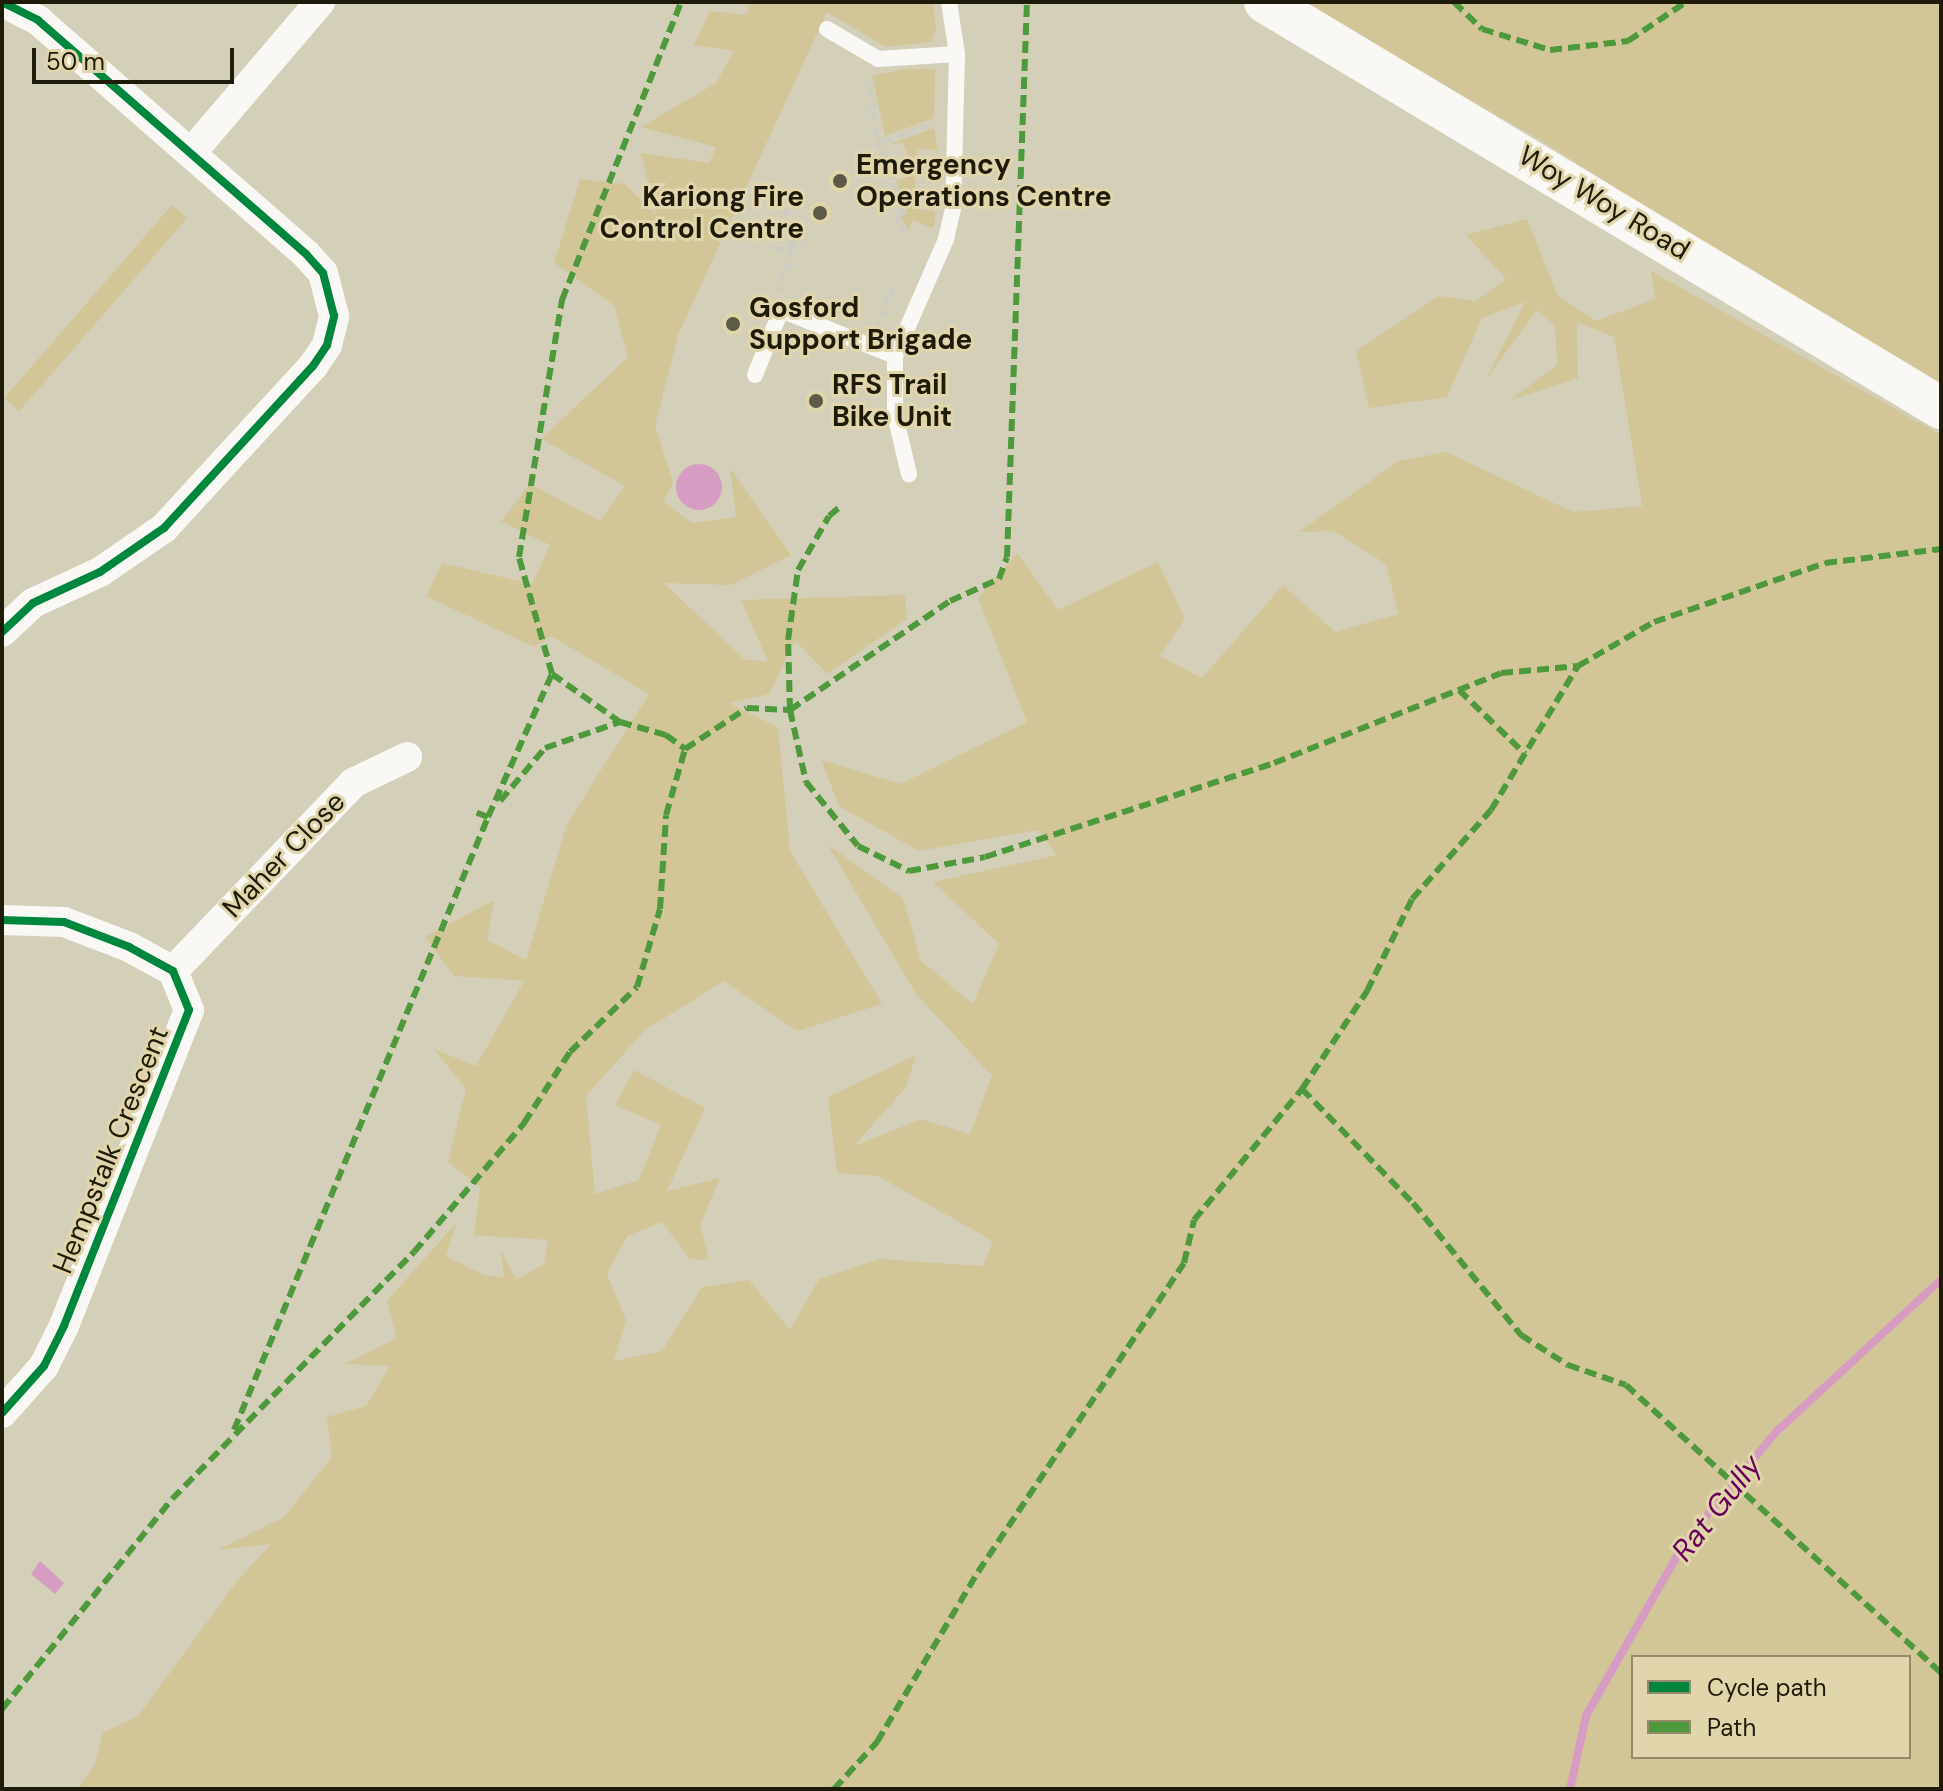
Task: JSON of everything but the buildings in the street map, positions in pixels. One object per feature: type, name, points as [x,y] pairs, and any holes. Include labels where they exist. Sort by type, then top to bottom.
[{"type":"main road","name":"Woy Woy Road","points":[[1265,2],[1941,408]]},
{"type":"street","points":[[2,2],[38,20],[323,273],[334,316],[327,345],[164,528],[100,572],[33,603],[2,632]]},
{"type":"street","points":[[191,153],[320,2]]},
{"type":"street","name":"Maher Close","points":[[173,971],[353,783],[407,757]]},
{"type":"street","points":[[2,920],[64,922],[173,971]]},
{"type":"street","name":"Hempstalk Crescent","points":[[2,1413],[44,1366],[64,1326],[184,1030],[186,994],[173,971]]},
{"type":"lane","points":[[909,474],[895,415],[895,356],[946,239],[953,209],[957,54],[949,2]]},
{"type":"lane","points":[[827,29],[878,59],[957,54]]},
{"type":"lane","points":[[755,375],[781,310],[895,356]]},
{"type":"path","points":[[869,79],[878,144],[904,213],[897,216],[904,235]]},
{"type":"path","points":[[878,144],[937,121]]},
{"type":"path","points":[[781,310],[779,288],[793,248],[793,228],[782,197]]},
{"type":"path","points":[[777,249],[805,244]]},
{"type":"path","points":[[877,326],[893,288]]},
{"type":"shaded area","points":[[749,2],[933,3],[936,30],[931,42],[886,47],[827,12],[678,335],[655,426],[673,482],[664,502],[692,523],[736,517],[730,468],[791,555],[731,585],[664,583],[744,659],[768,662],[741,600],[905,595],[907,619],[827,674],[795,640],[769,694],[729,703],[778,727],[790,851],[882,1004],[797,1031],[724,981],[645,1030],[586,1096],[595,1194],[639,1180],[661,1125],[615,1105],[634,1070],[705,1108],[667,1191],[720,1178],[700,1225],[709,1260],[690,1259],[662,1222],[627,1236],[607,1274],[626,1320],[614,1361],[662,1351],[702,1287],[749,1280],[790,1330],[819,1279],[879,1259],[983,1266],[993,1241],[878,1176],[837,1173],[828,1097],[916,1055],[906,1087],[854,1146],[921,1119],[970,1134],[992,1076],[916,994],[828,845],[903,898],[921,961],[973,1004],[999,944],[933,882],[1057,855],[1037,830],[919,851],[839,806],[821,760],[900,784],[1027,722],[978,598],[1017,553],[1058,610],[1158,562],[1185,619],[1160,656],[1202,678],[1283,585],[1335,632],[1398,614],[1386,564],[1333,531],[1299,532],[1398,461],[1446,452],[1573,512],[1642,506],[1614,337],[1577,322],[1578,378],[1510,400],[1557,365],[1555,327],[1537,310],[1485,381],[1525,302],[1482,318],[1447,397],[1369,408],[1356,351],[1439,296],[1476,301],[1506,279],[1466,235],[1527,219],[1558,296],[1596,321],[1655,299],[1651,271],[1941,435],[1941,1789],[77,1789],[94,1766],[103,1733],[138,1716],[237,1581],[271,1544],[218,1550],[284,1517],[332,1457],[327,1417],[366,1406],[390,1366],[345,1364],[397,1338],[387,1301],[456,1223],[446,1256],[484,1275],[504,1277],[501,1250],[516,1280],[544,1264],[548,1240],[474,1235],[480,1187],[448,1162],[466,1089],[434,1049],[476,1066],[524,981],[454,976],[425,937],[494,900],[487,940],[526,960],[567,824],[649,694],[551,636],[534,647],[426,596],[442,563],[532,584],[550,545],[501,521],[530,484],[600,521],[625,486],[541,439],[628,357],[614,305],[554,263],[580,179],[625,184],[656,215],[641,153],[709,163],[716,147],[641,127],[716,83],[734,51],[694,45],[710,11],[747,15]]},
{"type":"shaded area","points":[[1301,2],[1941,2],[1941,385],[1712,250],[1547,144]]},
{"type":"shaded area","points":[[905,69],[935,69],[934,118],[885,136],[872,76]]},
{"type":"shaded area","points":[[934,128],[938,150],[917,149],[914,209],[935,211],[935,223],[933,228],[912,220],[909,230],[900,217],[907,213],[896,181],[915,174],[903,143],[887,145]]},
{"type":"shaded area","points":[[172,205],[187,218],[19,411],[4,398]]},
{"type":"shaded area","points":[[699,464],[715,471],[722,487],[715,503],[699,510],[683,503],[676,487],[683,471]]},
{"type":"shaded area","points":[[40,1561],[64,1583],[55,1594],[31,1574]]},
{"type":"waterway","name":"Rat Gully","points":[[1570,1789],[1586,1716],[1685,1542],[1776,1432],[1941,1280]]},
{"type":"marked path","points":[[488,817],[552,674],[519,557],[562,300],[681,2]]},
{"type":"marked path","points":[[790,710],[950,601],[999,579],[1007,557],[1027,2]]},
{"type":"marked path","points":[[1454,2],[1482,29],[1550,50],[1628,41],[1686,2]]},
{"type":"marked path","points":[[790,710],[788,640],[798,570],[829,516],[842,505]]},
{"type":"marked path","points":[[834,1789],[877,1742],[978,1572],[1184,1263],[1194,1220],[1302,1089],[1367,991],[1412,899],[1491,810],[1578,666],[1654,622],[1825,563],[1941,549]]},
{"type":"marked path","points":[[2,1709],[172,1499],[414,1252],[524,1123],[570,1052],[637,987],[660,909],[666,815],[685,749],[747,708],[790,710],[806,782],[858,846],[909,871],[985,857],[1274,763],[1501,673],[1578,666]]},
{"type":"marked path","points":[[552,674],[620,722]]},
{"type":"marked path","points":[[1459,690],[1525,754]]},
{"type":"marked path","points":[[500,801],[545,748],[620,722],[666,735],[685,749]]},
{"type":"marked path","points":[[234,1430],[488,817],[472,811]]},
{"type":"marked path","points":[[1302,1089],[1413,1203],[1521,1335],[1568,1365],[1626,1385],[1941,1673]]},
{"type":"cycle path","points":[[2,2],[38,20],[306,254],[323,273],[334,316],[327,345],[313,366],[164,528],[100,572],[33,603],[2,632]]},
{"type":"cycle path","points":[[2,920],[64,922],[129,947],[173,971],[189,1010],[64,1326],[44,1366],[2,1413]]},
{"type":"place","name":"Emergency Operations Centre","points":[[840,181]]},
{"type":"place","name":"Kariong Fire Control Centre","points":[[820,213]]},
{"type":"place","name":"Gosford Support Brigade","points":[[733,324]]},
{"type":"place","name":"RFS Trail Bike Unit","points":[[816,401]]}]
